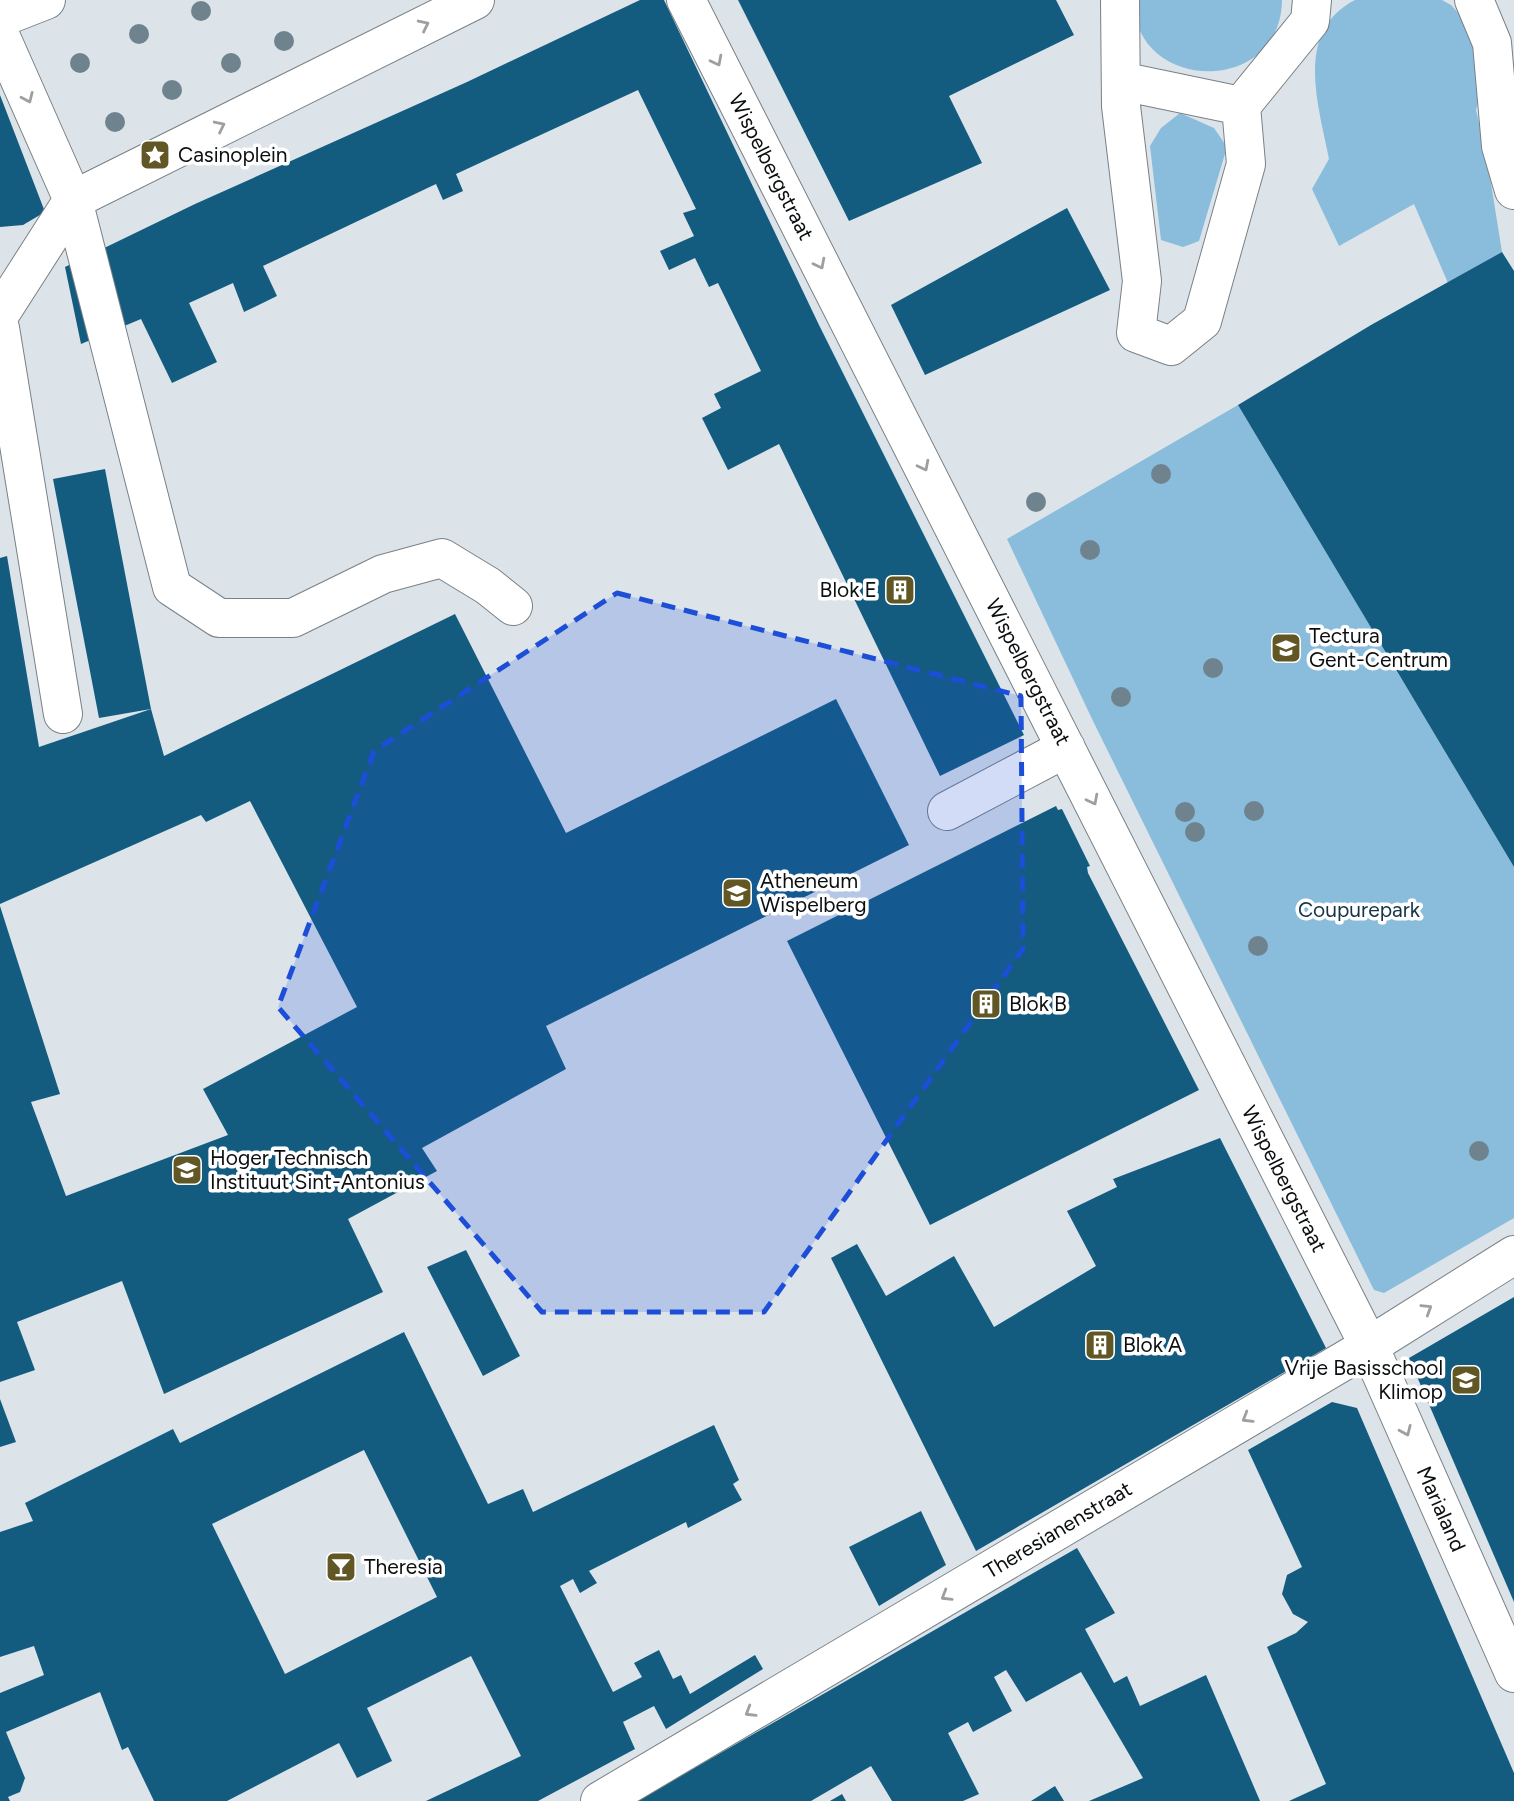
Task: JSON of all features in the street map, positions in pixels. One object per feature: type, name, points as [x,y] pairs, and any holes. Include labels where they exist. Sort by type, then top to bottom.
[{"type":"street","points":[[0,18],[46,0]]},
{"type":"street","points":[[0,314],[73,200],[475,0]]},
{"type":"street","name":"Wispelbergstraat","points":[[686,0],[1369,1346]]},
{"type":"street","points":[[1120,0],[1121,106],[1142,281],[1136,333],[1171,346],[1202,321],[1246,164],[1241,106],[1310,21],[1312,0]]},
{"type":"street","points":[[1474,0],[1492,44],[1501,146],[1514,190]]},
{"type":"street","points":[[0,35],[73,200],[172,587],[219,618],[293,618],[383,574],[442,558],[488,586],[513,606]]},
{"type":"street","points":[[1121,81],[1241,106]]},
{"type":"street","points":[[0,328],[64,714]]},
{"type":"street","points":[[947,811],[1066,748]]},
{"type":"street","name":"Theresianenstraat","points":[[600,1801],[1369,1346],[1514,1255]]},
{"type":"street","name":"Marialand","points":[[1369,1346],[1514,1673]]},
{"type":"highlighted area","points":[[617,593],[1021,696],[1023,949],[764,1312],[542,1312],[278,1007],[374,751]]},
{"type":"green space","points":[[1134,0],[1282,0],[1275,32],[1258,54],[1234,67],[1207,71],[1180,66],[1157,53],[1140,31]]},
{"type":"green space","points":[[1355,0],[1442,0],[1451,5],[1470,26],[1484,81],[1476,110],[1485,146],[1502,252],[1448,283],[1414,204],[1339,246],[1312,189],[1329,159],[1316,94],[1317,50],[1323,31],[1336,14]]},
{"type":"green space","points":[[1180,113],[1214,128],[1227,147],[1199,241],[1183,247],[1161,240],[1150,146],[1161,128]]},
{"type":"green space","name":"Coupurepark","points":[[1238,405],[1514,867],[1514,1218],[1384,1293],[1374,1290],[1093,721],[1007,539]]},
{"type":"building","points":[[640,0],[664,0],[819,325],[1024,735],[940,776],[779,444],[728,470],[702,418],[721,408],[714,394],[761,371],[718,283],[709,287],[695,258],[669,270],[660,251],[694,236],[683,213],[696,209],[638,90],[456,174],[463,191],[443,200],[436,184],[263,266],[277,296],[244,312],[233,283],[189,303],[217,362],[172,383],[141,319],[81,344],[65,267],[195,204],[467,82]]},
{"type":"building","points":[[738,0],[1056,0],[1074,35],[949,96],[982,163],[849,221]]},
{"type":"building","points":[[0,95],[45,212],[23,225],[0,227]]},
{"type":"building","points":[[1067,208],[1110,290],[925,375],[891,305]]},
{"type":"building","points":[[1502,252],[1514,271],[1514,867],[1238,405],[1371,325]]},
{"type":"building","points":[[105,469],[151,709],[99,718],[53,479]]},
{"type":"building","points":[[7,556],[39,747],[151,709],[164,756],[455,614],[566,833],[836,699],[909,845],[546,1026],[566,1069],[422,1148],[437,1171],[348,1219],[383,1292],[164,1394],[122,1281],[17,1322],[35,1370],[0,1382],[0,906],[60,1094],[31,1102],[66,1196],[228,1135],[203,1089],[357,1007],[250,801],[206,822],[201,815],[0,904],[0,558]]},
{"type":"building","name":"Blok B","points":[[1056,806],[1058,810],[1062,809],[1090,866],[1087,867],[1088,873],[1199,1090],[930,1225],[787,941]]},
{"type":"building","name":"Blok A","points":[[1220,1138],[1326,1348],[976,1551],[831,1258],[857,1244],[886,1296],[954,1256],[994,1327],[1096,1266],[1067,1211],[1117,1187],[1113,1179]]},
{"type":"building","points":[[466,1250],[520,1356],[483,1376],[427,1267]]},
{"type":"building","points":[[1514,1297],[1514,1602],[1409,1358]]},
{"type":"building","points":[[404,1332],[488,1504],[523,1489],[533,1512],[714,1425],[739,1480],[733,1484],[742,1500],[688,1528],[686,1522],[589,1571],[597,1583],[580,1593],[573,1579],[560,1586],[613,1692],[642,1677],[634,1663],[659,1650],[673,1679],[681,1675],[690,1694],[755,1655],[763,1669],[666,1729],[654,1706],[623,1722],[635,1749],[538,1801],[426,1801],[521,1756],[471,1656],[367,1708],[392,1761],[357,1778],[339,1743],[227,1801],[154,1801],[128,1747],[122,1750],[100,1692],[6,1732],[25,1778],[20,1792],[8,1797],[10,1801],[0,1801],[0,1693],[44,1675],[34,1646],[0,1657],[0,1532],[33,1521],[25,1503],[173,1429],[180,1443]],"holes":[[[364,1450],[437,1597],[285,1674],[212,1524]]]},
{"type":"building","points":[[0,1399],[16,1442],[0,1447]]},
{"type":"building","points":[[1332,1402],[1357,1408],[1514,1773],[1514,1801],[1289,1801],[1326,1784],[1267,1647],[1296,1633],[1308,1622],[1293,1614],[1282,1594],[1287,1575],[1302,1567],[1248,1450]]},
{"type":"building","points":[[921,1511],[946,1565],[879,1606],[849,1547]]},
{"type":"building","points":[[1077,1548],[1115,1613],[1085,1629],[1114,1683],[1127,1676],[1140,1706],[1206,1675],[1260,1801],[1089,1801],[1143,1778],[1081,1672],[1026,1702],[1006,1670],[994,1677],[1012,1711],[973,1732],[968,1722],[948,1733],[979,1794],[963,1801],[892,1801],[871,1766],[811,1801],[637,1801]]},
{"type":"building","points":[[1055,1786],[1064,1801],[1031,1801]]},
{"type":"building","points":[[842,1794],[846,1801],[830,1801]]},
{"type":"place","name":"Casinoplein","points":[[155,155]]},
{"type":"place","name":"Blok E","points":[[900,590]]},
{"type":"place","name":"Tectura Gent-Centrum","points":[[1286,648]]},
{"type":"place","name":"Atheneum Wispelberg","points":[[737,893]]},
{"type":"place","name":"Blok B","points":[[986,1004]]},
{"type":"place","name":"Hoger Technisch Instituut Sint-Antonius","points":[[187,1170]]},
{"type":"place","name":"Blok A","points":[[1100,1345]]},
{"type":"place","name":"Vrije Basisschool Klimop","points":[[1466,1380]]},
{"type":"place","name":"Theresia","points":[[341,1567]]}]
